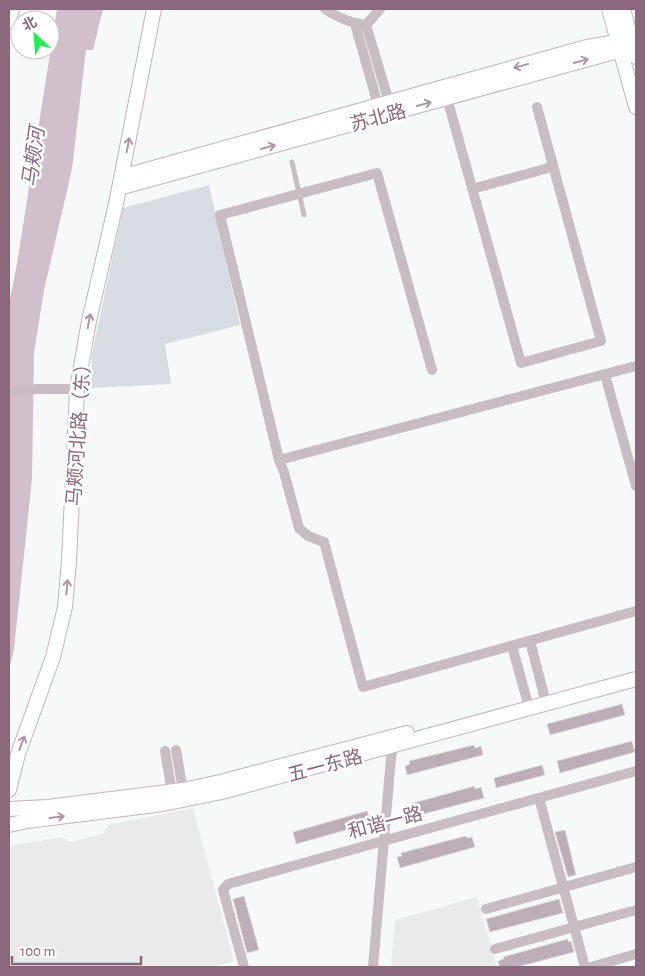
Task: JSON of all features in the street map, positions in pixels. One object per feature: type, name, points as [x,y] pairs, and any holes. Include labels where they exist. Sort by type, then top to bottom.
[{"type":"street","points":[[9,21],[12,9]]},
{"type":"street","name":"马颊河北路（东）","points":[[9,790],[18,754],[54,657],[65,608],[77,389],[89,321],[120,182],[154,9]]},
{"type":"street","points":[[324,9],[338,18],[366,26]]},
{"type":"street","points":[[366,26],[380,9]]},
{"type":"street","points":[[609,9],[630,45]]},
{"type":"street","points":[[623,9],[630,45],[636,107]]},
{"type":"street","points":[[355,24],[383,104]]},
{"type":"street","points":[[366,26],[383,104]]},
{"type":"street","name":"苏北路","points":[[120,182],[447,98],[630,45]]},
{"type":"street","name":"苏北路","points":[[120,182],[383,104],[587,47],[630,45]]},
{"type":"street","points":[[447,98],[521,363],[601,341],[537,107]]},
{"type":"street","points":[[472,188],[552,167]]},
{"type":"street","points":[[432,370],[377,173],[220,215],[279,460],[299,528],[308,536],[324,542],[363,687],[636,611]]},
{"type":"street","points":[[279,460],[636,366]]},
{"type":"street","points":[[606,375],[636,486]]},
{"type":"street","points":[[9,392],[37,389],[77,389]]},
{"type":"street","points":[[530,641],[544,695]]},
{"type":"street","points":[[512,646],[527,700]]},
{"type":"street","name":"五一东路","points":[[9,825],[26,820],[163,804],[222,792],[636,669]]},
{"type":"street","name":"五一东路","points":[[9,809],[47,807],[178,791],[394,742],[636,679]]},
{"type":"street","points":[[373,967],[394,742]]},
{"type":"street","points":[[170,750],[178,791]]},
{"type":"street","name":"和谐一路","points":[[244,967],[222,890],[228,884],[636,771]]},
{"type":"street","points":[[539,798],[585,967]]},
{"type":"street","points":[[486,908],[636,867]]},
{"type":"street","points":[[495,949],[636,910]]},
{"type":"street","points":[[591,967],[636,954]]},
{"type":"lane","points":[[292,162],[304,215]]},
{"type":"shaded area","points":[[103,9],[93,50],[86,50],[72,169],[44,290],[34,352],[32,479],[14,649],[9,671],[9,304],[49,60],[60,60],[60,10],[57,10]]},
{"type":"shaded area","points":[[209,185],[240,325],[165,344],[171,384],[91,388],[92,354],[123,208]]},
{"type":"shaded area","points":[[193,808],[234,961],[213,967],[9,967],[9,846],[61,837],[71,842],[104,833],[108,825]]},
{"type":"shaded area","points":[[477,897],[497,967],[391,967],[395,920]]},
{"type":"building","points":[[622,704],[625,715],[550,735],[547,724]]},
{"type":"building","points":[[632,741],[635,752],[560,773],[557,761]]},
{"type":"building","points":[[474,745],[475,748],[481,746],[483,755],[407,775],[405,766],[410,764],[409,761]]},
{"type":"building","points":[[542,765],[545,775],[496,788],[494,778]]},
{"type":"building","points":[[475,786],[475,789],[481,787],[484,798],[408,818],[405,808],[411,806],[410,804]]},
{"type":"building","points":[[367,811],[371,823],[296,844],[293,832]]},
{"type":"building","points":[[565,830],[576,875],[568,877],[555,832]]},
{"type":"building","points":[[466,836],[467,838],[472,837],[475,847],[400,868],[397,857],[402,856],[401,853]]},
{"type":"building","points":[[244,896],[259,950],[247,953],[233,899]]},
{"type":"building","points":[[559,899],[563,913],[490,932],[486,919]]},
{"type":"building","points":[[568,939],[568,942],[571,941],[574,952],[517,967],[500,967],[498,961],[504,959],[503,957]]},
{"type":"water label","name":"马颊河","points":[[33,157]]}]
